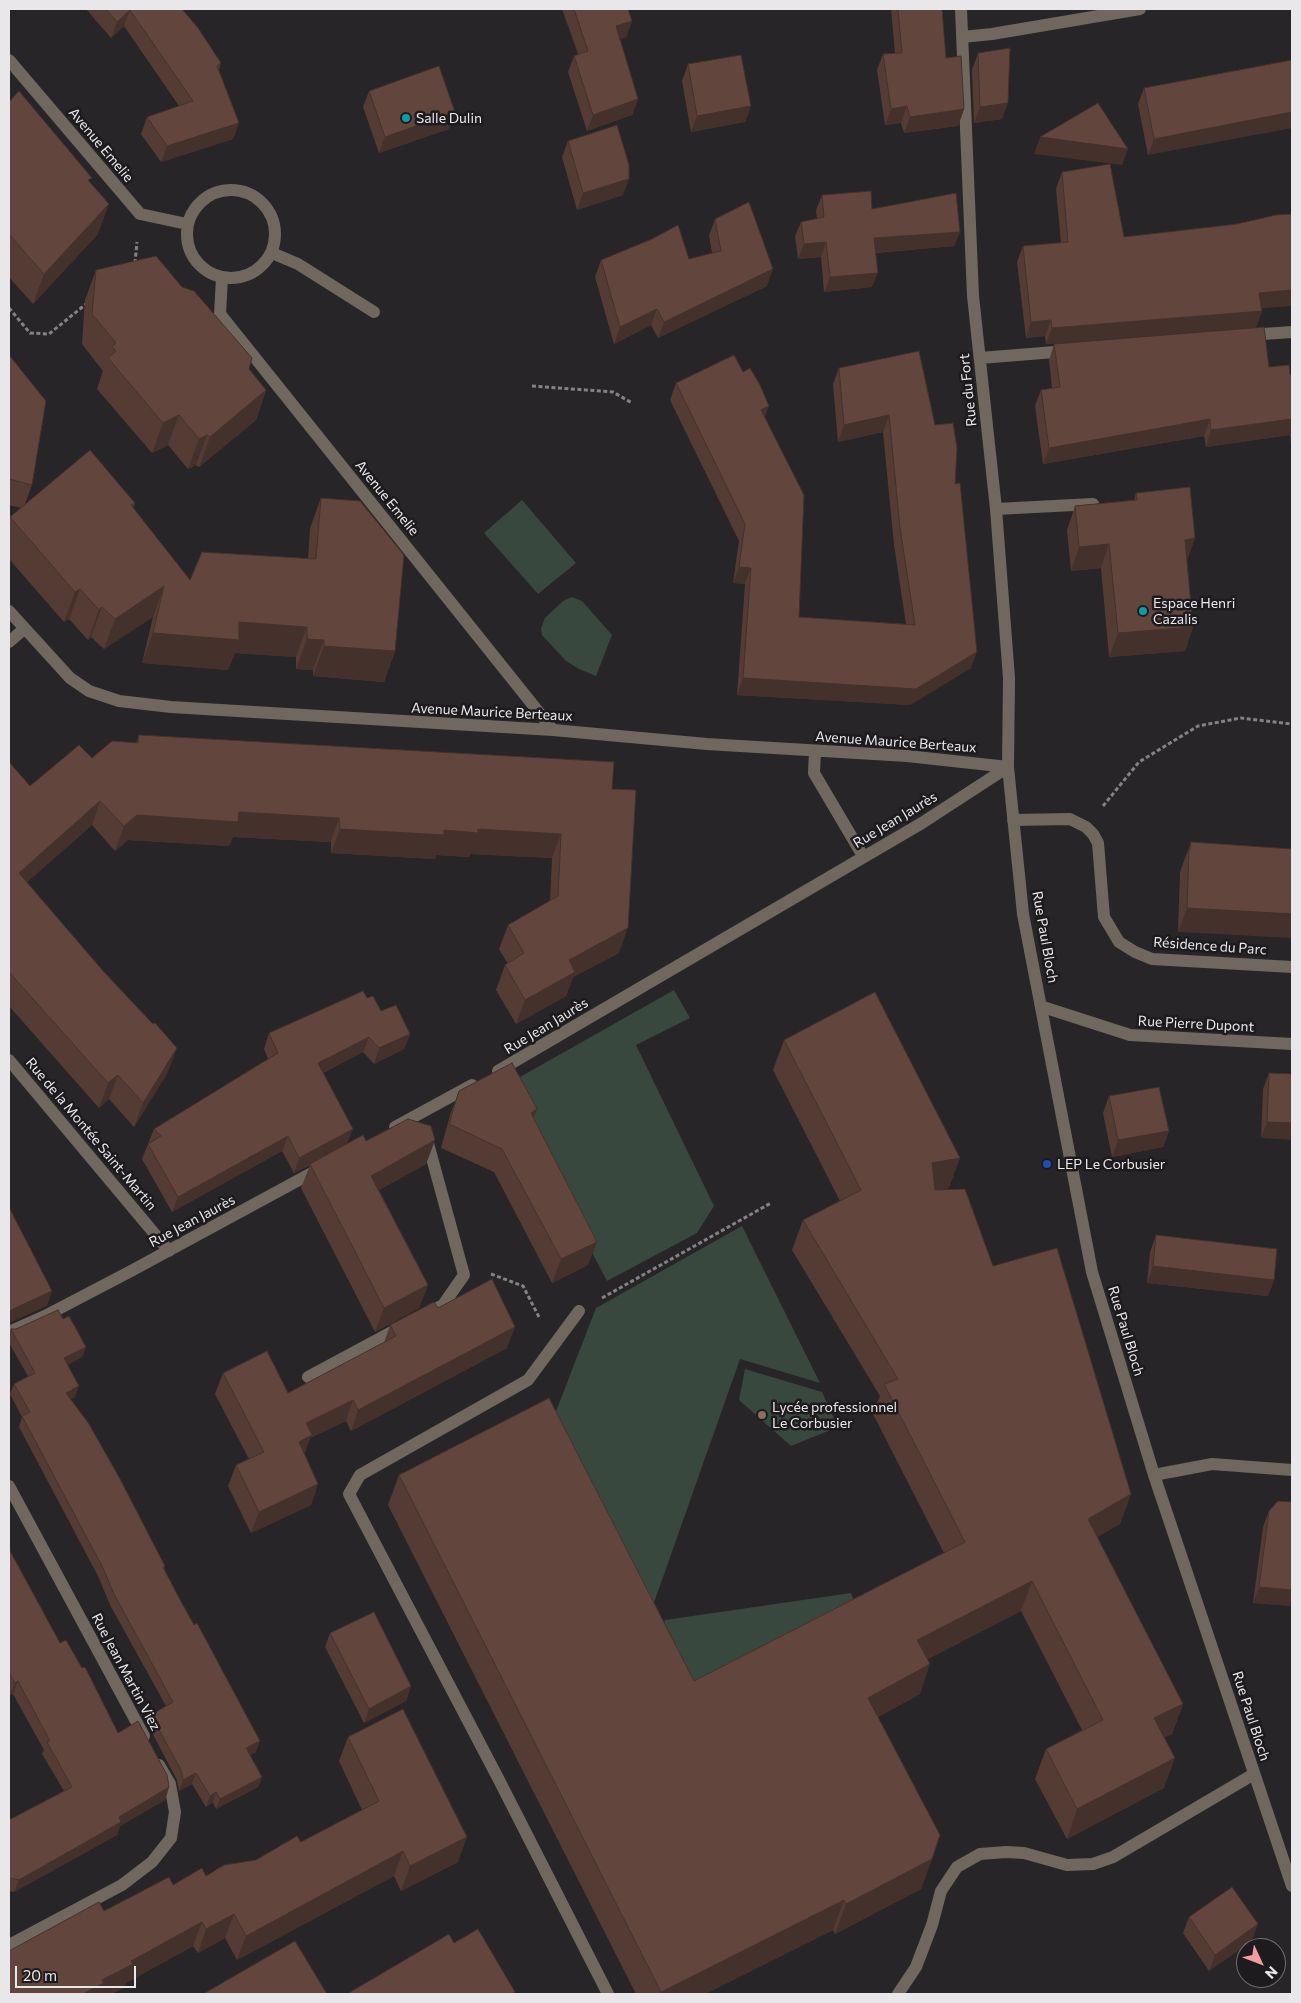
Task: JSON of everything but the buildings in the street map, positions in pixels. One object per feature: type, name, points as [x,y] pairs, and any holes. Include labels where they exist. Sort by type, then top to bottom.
[{"type":"street","name":"Rue du Fort","points":[[961,9],[973,296],[996,509],[1009,678],[1008,767]]},
{"type":"street","points":[[962,36],[992,34],[1140,9]]},
{"type":"street","name":"Avenue Emelie","points":[[9,60],[140,214]]},
{"type":"street","points":[[228,189],[243,191],[257,198],[268,208],[275,230],[272,252],[263,265],[250,274],[237,278],[222,278],[209,273],[198,264],[190,252],[186,239],[187,224],[193,211],[208,196],[228,189]]},
{"type":"street","points":[[140,214],[187,224]]},
{"type":"street","points":[[272,252],[298,264],[374,312]]},
{"type":"street","name":"Avenue Emelie","points":[[222,278],[220,314],[553,730]]},
{"type":"street","points":[[1234,337],[1292,332]]},
{"type":"street","points":[[980,358],[1078,350]]},
{"type":"street","points":[[996,509],[1093,504]]},
{"type":"street","name":"Avenue Maurice Berteaux","points":[[9,611],[70,678],[89,691],[119,701],[171,707],[553,730],[706,744],[907,756],[1008,767]]},
{"type":"street","points":[[9,642],[24,629]]},
{"type":"street","points":[[815,751],[814,773],[863,856]]},
{"type":"street","name":"Rue Paul Bloch","points":[[1008,767],[1024,914],[1043,1007],[1047,1044],[1092,1272],[1154,1475],[1292,1886]]},
{"type":"street","name":"Rue Jean Jaurès","points":[[388,1132],[508,1066],[922,823],[1008,767]]},
{"type":"street","points":[[1013,820],[1070,819],[1086,827]]},
{"type":"street","name":"Résidence du Parc","points":[[1086,827],[1098,843],[1104,916],[1119,942],[1135,952],[1152,959],[1292,967]]},
{"type":"street","name":"Rue Pierre Dupont","points":[[1043,1007],[1130,1035],[1292,1044]]},
{"type":"street","name":"Rue de la Montée Saint-Martin","points":[[9,1060],[169,1251]]},
{"type":"street","points":[[308,1377],[443,1305],[464,1275],[428,1140],[414,1117]]},
{"type":"street","name":"Rue Jean Jaurès","points":[[9,1332],[45,1316],[169,1251],[335,1160]]},
{"type":"street","points":[[579,1311],[528,1380],[360,1475],[349,1494],[608,1994]]},
{"type":"street","points":[[1154,1475],[1212,1464],[1292,1470]]},
{"type":"street","name":"Rue Jean Martin Viez","points":[[9,1486],[170,1784],[174,1812],[171,1838],[152,1862],[122,1885],[9,1945]]},
{"type":"street","points":[[898,1994],[916,1967],[932,1925],[941,1891],[957,1867],[980,1854],[1006,1852],[1024,1853],[1067,1865],[1093,1864],[1112,1857],[1254,1774]]},
{"type":"street","points":[[1279,1850],[1292,1850]]},
{"type":"path","points":[[135,264],[140,214]]},
{"type":"path","points":[[9,308],[30,333],[49,334],[88,302]]},
{"type":"path","points":[[532,386],[612,392],[632,402]]},
{"type":"path","points":[[1086,827],[1139,762],[1198,726],[1240,718],[1292,724]]},
{"type":"path","points":[[579,1311],[771,1203]]},
{"type":"path","points":[[523,1286],[541,1321]]},
{"type":"green space","points":[[522,500],[576,563],[538,594],[484,533]]},
{"type":"green space","points":[[572,597],[582,601],[612,635],[596,676],[566,661],[542,635],[541,628],[545,618],[563,601]]},
{"type":"green space","points":[[674,990],[690,1018],[636,1045],[714,1206],[697,1233],[607,1281],[504,1086]]},
{"type":"green space","points":[[742,1226],[820,1383],[740,1359],[650,1614],[551,1424],[596,1308]]},
{"type":"green space","points":[[745,1369],[822,1392],[838,1427],[791,1446],[739,1400]]},
{"type":"green space","points":[[851,1593],[858,1611],[690,1692],[661,1633],[665,1620]]},
{"type":"place","name":"Salle Dulin","points":[[406,118]]},
{"type":"place","name":"Espace Henri Cazalis","points":[[1143,611]]},
{"type":"place","name":"LEP Le Corbusier","points":[[1047,1164]]},
{"type":"place","name":"Lycée professionnel Le Corbusier","points":[[762,1415]]}]
